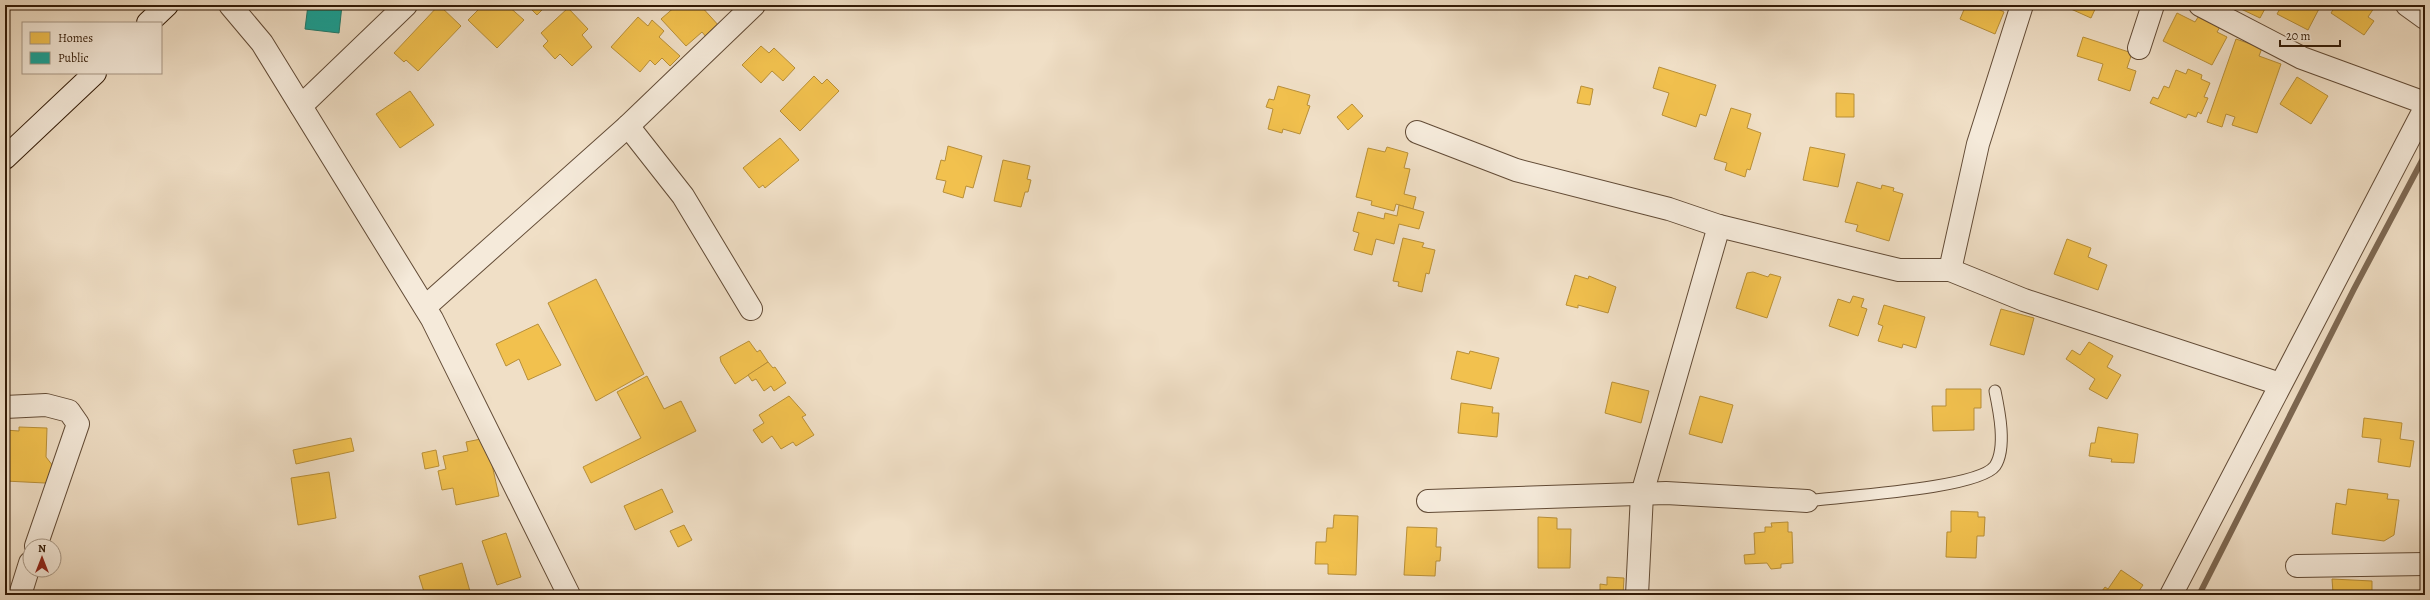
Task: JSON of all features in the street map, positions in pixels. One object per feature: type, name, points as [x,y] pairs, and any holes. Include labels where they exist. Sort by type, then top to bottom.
[{"type":"street","points":[[149,22],[167,5]]},
{"type":"street","points":[[230,5],[262,43],[425,307],[569,595]]},
{"type":"street","points":[[301,106],[406,5]]},
{"type":"street","points":[[425,307],[628,126],[754,5]]},
{"type":"street","points":[[1950,270],[1978,144],[2022,5]]},
{"type":"street","points":[[2139,48],[2153,5]]},
{"type":"street","points":[[2200,5],[2302,58],[2425,103]]},
{"type":"street","points":[[2407,5],[2425,18]]},
{"type":"street","points":[[5,158],[94,74]]},
{"type":"street","points":[[2171,595],[2425,108]]},
{"type":"street","points":[[628,126],[683,196],[751,309]]},
{"type":"street","points":[[1417,132],[1516,170],[1669,209],[1719,226],[1899,270],[1950,270],[2024,300],[2280,384]]},
{"type":"street","points":[[1637,595],[1642,494],[1719,226]]},
{"type":"street","points":[[5,407],[46,405],[69,411],[78,424],[39,538]]},
{"type":"street","points":[[1428,501],[1666,493],[1808,501]]},
{"type":"street","points":[[2298,566],[2425,564]]},
{"type":"street","points":[[20,595],[25,578]]},
{"type":"lane","points":[[1808,501],[1947,484],[1988,472],[1996,465],[2000,453],[2001,434],[1995,391]]},
{"type":"building: Homes","points":[[439,5],[461,26],[418,71],[406,60],[404,62],[394,53]]},
{"type":"building: Homes","points":[[477,5],[507,5],[524,20],[497,48],[468,20],[480,8]]},
{"type":"building: Homes","points":[[527,5],[547,5],[537,15]]},
{"type":"building: Homes","points":[[677,5],[700,5],[720,27],[707,38],[702,32],[686,46],[661,19]]},
{"type":"building: Homes","points":[[1966,5],[1990,5],[2004,12],[1995,34],[1960,19]]},
{"type":"building: Homes","points":[[2062,5],[2097,5],[2091,18]]},
{"type":"building: Homes","points":[[2243,5],[2267,5],[2260,18],[2241,9]]},
{"type":"building: Homes","points":[[2282,5],[2321,5],[2308,30],[2277,14]]},
{"type":"building: Homes","points":[[2336,5],[2376,5],[2368,17],[2374,21],[2364,35],[2331,13]]},
{"type":"building: Homes","points":[[568,8],[588,29],[582,35],[592,47],[572,66],[560,54],[555,59],[543,46],[548,41],[541,33]]},
{"type":"building: Homes","points":[[2177,13],[2195,22],[2200,14],[2221,25],[2217,32],[2227,37],[2212,65],[2163,41]]},
{"type":"building: Homes","points":[[638,17],[648,26],[652,20],[664,31],[659,37],[680,56],[670,66],[662,58],[655,65],[650,60],[640,72],[611,47]]},
{"type":"building: Homes","points":[[2083,37],[2132,53],[2127,68],[2136,71],[2130,91],[2098,80],[2103,64],[2077,56]]},
{"type":"building: Homes","points":[[2236,39],[2262,48],[2259,56],[2281,64],[2257,133],[2232,125],[2235,117],[2226,114],[2222,127],[2207,122]]},
{"type":"building: Homes","points":[[761,46],[769,53],[774,48],[795,68],[783,81],[772,71],[761,83],[742,65]]},
{"type":"building: Homes","points":[[1659,67],[1716,85],[1706,116],[1700,114],[1696,127],[1662,115],[1669,93],[1653,88]]},
{"type":"building: Homes","points":[[2188,69],[2202,75],[2201,79],[2210,83],[2204,97],[2208,98],[2201,114],[2198,112],[2196,117],[2188,114],[2186,118],[2150,103],[2153,97],[2158,99],[2164,86],[2169,88],[2176,70],[2186,74]]},
{"type":"building: Homes","points":[[814,76],[822,84],[827,79],[839,91],[800,131],[780,111]]},
{"type":"building: Homes","points":[[2297,77],[2328,96],[2311,124],[2280,104]]},
{"type":"building: Homes","points":[[1278,86],[1310,95],[1307,105],[1310,106],[1300,134],[1283,129],[1282,133],[1268,129],[1273,109],[1266,107],[1269,99],[1274,100]]},
{"type":"building: Homes","points":[[1581,86],[1593,89],[1590,105],[1577,103]]},
{"type":"building: Homes","points":[[410,91],[434,125],[400,148],[376,114]]},
{"type":"building: Homes","points":[[1836,93],[1854,94],[1854,117],[1836,117]]},
{"type":"building: Homes","points":[[1352,104],[1363,116],[1348,130],[1337,117]]},
{"type":"building: Homes","points":[[1731,108],[1751,114],[1747,128],[1761,133],[1750,170],[1747,169],[1745,177],[1725,170],[1727,163],[1714,159]]},
{"type":"building: Homes","points":[[780,138],[799,160],[765,188],[763,185],[759,188],[743,168]]},
{"type":"building: Homes","points":[[948,146],[982,156],[973,188],[966,186],[963,198],[943,192],[946,181],[936,179],[941,160],[945,161]]},
{"type":"building: Homes","points":[[1387,147],[1408,153],[1404,168],[1410,169],[1404,194],[1416,197],[1413,209],[1396,204],[1394,211],[1371,205],[1372,201],[1356,197],[1368,148],[1385,152]]},
{"type":"building: Homes","points":[[1810,147],[1845,154],[1838,187],[1803,180]]},
{"type":"building: Homes","points":[[1003,160],[1030,166],[1027,179],[1031,180],[1028,192],[1025,192],[1021,207],[994,201]]},
{"type":"building: Homes","points":[[1857,182],[1881,189],[1882,185],[1894,188],[1893,191],[1903,194],[1889,241],[1856,231],[1858,225],[1845,222]]},
{"type":"building: Homes","points":[[1399,205],[1424,212],[1419,229],[1399,224],[1394,244],[1376,239],[1372,255],[1354,250],[1359,233],[1353,231],[1358,212],[1384,219],[1385,213],[1397,216]]},
{"type":"building: Homes","points":[[1403,238],[1424,243],[1422,247],[1435,250],[1429,274],[1426,273],[1422,292],[1398,286],[1399,282],[1393,281]]},
{"type":"building: Homes","points":[[2067,239],[2091,248],[2088,257],[2107,265],[2098,290],[2054,274]]},
{"type":"building: Homes","points":[[1753,272],[1768,277],[1770,274],[1781,277],[1767,318],[1736,308],[1747,273]]},
{"type":"building: Homes","points":[[1575,275],[1588,279],[1589,276],[1616,287],[1608,313],[1578,305],[1578,308],[1566,305]]},
{"type":"building: Homes","points":[[596,279],[644,374],[596,401],[548,303]]},
{"type":"building: Homes","points":[[1853,296],[1864,299],[1861,307],[1867,309],[1858,336],[1829,326],[1838,299],[1850,303]]},
{"type":"building: Homes","points":[[1884,305],[1925,317],[1916,348],[1903,344],[1902,348],[1878,341],[1883,326],[1878,324]]},
{"type":"building: Homes","points":[[2001,309],[2034,318],[2024,355],[1990,345]]},
{"type":"building: Homes","points":[[538,324],[561,365],[528,380],[519,359],[506,366],[496,344]]},
{"type":"building: Homes","points":[[749,341],[757,352],[760,350],[768,362],[735,384],[721,362],[720,357]]},
{"type":"building: Homes","points":[[2089,342],[2113,356],[2107,367],[2121,375],[2107,399],[2089,389],[2095,379],[2066,359],[2072,350],[2080,355]]},
{"type":"building: Homes","points":[[1457,351],[1469,354],[1470,351],[1499,358],[1491,389],[1451,379]]},
{"type":"building: Homes","points":[[768,362],[773,368],[775,367],[786,383],[774,391],[771,386],[764,391],[756,379],[752,381],[748,375]]},
{"type":"building: Homes","points":[[647,376],[664,409],[681,401],[696,431],[591,483],[583,467],[641,438],[617,392]]},
{"type":"building: Homes","points":[[1612,382],[1649,391],[1641,423],[1605,413]]},
{"type":"building: Homes","points":[[1946,389],[1981,389],[1981,408],[1974,408],[1974,430],[1933,431],[1932,406],[1946,406]]},
{"type":"building: Homes","points":[[789,396],[806,415],[802,417],[814,435],[796,446],[793,442],[781,449],[772,436],[762,443],[753,430],[764,423],[759,415]]},
{"type":"building: Homes","points":[[1700,396],[1733,405],[1722,443],[1689,434]]},
{"type":"building: Homes","points":[[1461,403],[1493,407],[1492,413],[1499,413],[1497,437],[1458,433]]},
{"type":"building: Homes","points":[[2364,418],[2402,423],[2400,439],[2414,441],[2410,467],[2378,462],[2381,439],[2362,437]]},
{"type":"building: Homes","points":[[19,427],[47,428],[46,457],[53,466],[53,477],[45,483],[5,481],[5,430],[19,431]]},
{"type":"building: Homes","points":[[2098,427],[2138,434],[2134,463],[2111,462],[2112,459],[2089,456],[2091,443],[2095,443]]},
{"type":"building: Homes","points":[[351,438],[354,451],[296,464],[293,450]]},
{"type":"building: Homes","points":[[486,438],[499,496],[456,505],[453,488],[442,490],[438,471],[446,469],[443,456],[468,451],[466,442]]},
{"type":"building: Homes","points":[[436,450],[439,466],[425,469],[422,453]]},
{"type":"building: Homes","points":[[329,472],[336,518],[298,525],[291,478]]},
{"type":"building: Homes","points":[[662,489],[673,512],[635,530],[624,506]]},
{"type":"building: Homes","points":[[2348,489],[2388,494],[2387,499],[2399,500],[2394,535],[2384,541],[2332,534],[2336,503],[2346,505]]},
{"type":"building: Homes","points":[[1951,511],[1978,512],[1978,517],[1985,517],[1984,536],[1977,536],[1976,558],[1946,557],[1947,532],[1951,532]]},
{"type":"building: Homes","points":[[1334,515],[1358,516],[1356,575],[1328,574],[1328,564],[1315,564],[1316,542],[1326,542],[1327,528],[1333,528]]},
{"type":"building: Homes","points":[[1538,517],[1557,518],[1557,529],[1571,529],[1570,568],[1538,568]]},
{"type":"building: Homes","points":[[1788,522],[1788,532],[1792,532],[1793,563],[1781,564],[1781,568],[1771,569],[1767,563],[1745,564],[1744,555],[1755,554],[1754,533],[1765,532],[1765,527],[1772,527],[1771,523]]},
{"type":"building: Homes","points":[[684,525],[692,540],[678,547],[670,531]]},
{"type":"building: Homes","points":[[1407,527],[1437,528],[1436,547],[1441,547],[1440,561],[1436,561],[1435,576],[1404,575]]},
{"type":"building: Homes","points":[[506,533],[521,577],[497,585],[482,541]]},
{"type":"building: Homes","points":[[462,563],[471,595],[425,595],[419,576]]},
{"type":"building: Homes","points":[[2121,570],[2143,585],[2136,595],[2099,595],[2105,587],[2108,589]]},
{"type":"building: Homes","points":[[1607,577],[1624,578],[1623,595],[1586,595],[1586,591],[1600,591],[1600,584],[1607,585]]},
{"type":"building: Homes","points":[[2332,579],[2372,581],[2372,595],[2320,595],[2333,593]]},
{"type":"building: Homes","points":[[2412,592],[2425,592],[2425,595],[2412,595]]},
{"type":"building: Public","points":[[308,5],[342,5],[339,33],[305,29]]},
{"type":"waterway","points":[[2199,595],[2354,289],[2425,155]]}]
